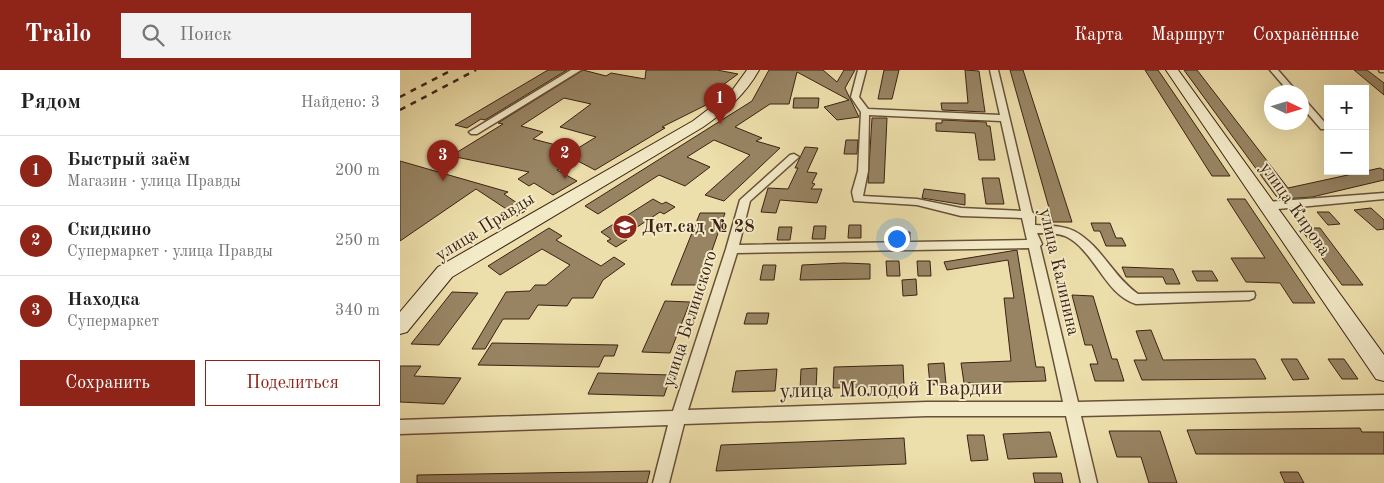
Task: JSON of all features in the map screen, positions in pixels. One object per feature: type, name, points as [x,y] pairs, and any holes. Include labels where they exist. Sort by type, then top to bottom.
[{"type":"street","points":[[474,132],[577,70]]},
{"type":"street","name":"улица Правды","points":[[400,326],[445,272],[698,124],[732,100],[745,86],[753,70]]},
{"type":"street","points":[[862,70],[855,97],[865,112],[863,172],[857,192],[858,200],[917,202],[961,212],[1029,215]]},
{"type":"street","name":"улица Калинина","points":[[994,70],[1036,244],[1089,483]]},
{"type":"street","name":"улица Кирова","points":[[1172,70],[1384,372]]},
{"type":"street","points":[[1274,70],[1287,85]]},
{"type":"street","points":[[1309,110],[1324,127]]},
{"type":"street","points":[[865,112],[1006,118]]},
{"type":"street","name":"улица Белинского","points":[[661,483],[678,418],[732,249],[745,200],[794,158]]},
{"type":"street","points":[[1268,206],[1384,196]]},
{"type":"street","points":[[1032,228],[1069,234],[1085,246],[1124,292],[1136,299],[1249,295]]},
{"type":"street","points":[[732,249],[1036,244]]},
{"type":"street","name":"улица Молодой Гвардии","points":[[400,427],[927,409],[1072,409],[1384,402]]},
{"type":"building","points":[[548,70],[567,70],[485,120],[481,119],[467,128],[455,125]]},
{"type":"building","points":[[583,70],[606,76],[611,73],[645,79],[646,70],[717,70],[738,74],[708,96],[716,100],[662,127],[665,128],[595,170],[576,160],[557,170],[577,181],[553,195],[534,183],[529,186],[518,179],[529,172],[451,156],[503,124],[498,123]],"holes":[[[564,98],[591,104],[560,127],[596,137],[575,150],[533,139],[543,132],[521,126]]]},
{"type":"building","points":[[769,70],[823,70],[837,82],[844,70],[855,70],[845,88],[859,117],[837,120],[824,107],[849,100],[797,72],[789,104],[770,104],[735,127],[762,138],[756,141],[780,148],[724,201],[705,195],[750,155],[714,140],[687,157],[710,167],[685,186],[659,175],[598,214],[585,206],[752,101]]},
{"type":"building","points":[[884,70],[899,70],[892,99],[878,99]]},
{"type":"building","points":[[965,70],[979,71],[985,112],[942,110],[941,103],[968,103]]},
{"type":"building","points":[[1010,70],[1023,70],[1072,222],[1053,222]]},
{"type":"building","points":[[1145,70],[1158,70],[1230,176],[1212,176]]},
{"type":"building","points":[[1184,70],[1197,70],[1288,188],[1348,175],[1369,175],[1369,170],[1380,168],[1384,170],[1384,180],[1312,197],[1283,199],[1276,196]]},
{"type":"building","points":[[1354,70],[1367,70],[1384,83],[1384,95]]},
{"type":"building","points":[[794,98],[819,98],[818,108],[793,108]]},
{"type":"building","points":[[872,118],[887,118],[884,183],[868,183]]},
{"type":"building","points":[[942,120],[986,122],[987,126],[990,126],[995,160],[979,160],[975,133],[936,131],[936,123],[942,123]]},
{"type":"building","points":[[846,140],[858,140],[857,154],[844,154]]},
{"type":"building","points":[[805,147],[818,148],[807,172],[817,173],[812,183],[815,184],[811,189],[822,189],[817,203],[780,200],[776,213],[761,212],[768,188],[788,189]]},
{"type":"building","points":[[400,161],[508,192],[504,194],[527,210],[517,216],[476,189],[400,241]]},
{"type":"building","points":[[982,178],[999,178],[1004,204],[986,204]]},
{"type":"building","points":[[924,189],[965,194],[965,205],[922,198]]},
{"type":"building","points":[[653,199],[662,204],[666,202],[675,207],[664,214],[660,212],[622,237],[627,240],[616,247],[607,241],[611,239],[601,232]]},
{"type":"building","points":[[1227,199],[1245,199],[1315,303],[1293,303],[1280,283],[1246,282],[1231,258],[1265,258]]},
{"type":"building","points":[[1371,208],[1384,220],[1384,229],[1377,230],[1354,210]]},
{"type":"building","points":[[1317,212],[1329,212],[1340,224],[1328,225]]},
{"type":"building","points":[[700,213],[725,213],[700,285],[671,285]]},
{"type":"building","points":[[1091,223],[1110,223],[1116,238],[1122,238],[1126,246],[1106,246],[1100,231],[1094,231]]},
{"type":"building","points":[[849,225],[861,225],[861,238],[848,238]]},
{"type":"building","points":[[814,226],[826,226],[825,239],[812,239]]},
{"type":"building","points":[[779,227],[792,227],[790,240],[777,240]]},
{"type":"building","points":[[549,228],[562,236],[556,240],[601,266],[614,257],[625,264],[603,280],[593,298],[572,298],[567,306],[538,305],[529,319],[503,319],[485,349],[472,349],[506,292],[530,291],[535,285],[546,285],[570,265],[542,249],[500,275],[488,266]]},
{"type":"building","points":[[1300,228],[1320,228],[1363,285],[1342,285]]},
{"type":"building","points":[[891,232],[910,232],[910,240],[890,240]]},
{"type":"building","points":[[1017,250],[1036,367],[1044,367],[1046,381],[964,383],[961,363],[1011,361],[1004,298],[1014,298],[1008,260],[947,270],[944,262]]},
{"type":"building","points":[[886,261],[899,261],[900,276],[887,276]]},
{"type":"building","points":[[917,261],[930,261],[931,276],[918,276]]},
{"type":"building","points":[[870,264],[870,279],[800,280],[802,265]]},
{"type":"building","points":[[763,265],[776,265],[774,280],[760,280]]},
{"type":"building","points":[[1122,267],[1173,269],[1180,284],[1166,284],[1163,277],[1126,277]]},
{"type":"building","points":[[1192,271],[1212,271],[1218,281],[1197,281]]},
{"type":"building","points":[[916,279],[917,295],[903,296],[902,280]]},
{"type":"building","points":[[452,292],[478,293],[439,345],[411,344]]},
{"type":"building","points":[[1072,295],[1093,296],[1112,359],[1117,359],[1124,381],[1095,381],[1090,364],[1098,364],[1092,345],[1085,345]]},
{"type":"building","points":[[665,301],[690,302],[670,353],[642,352]]},
{"type":"building","points":[[747,313],[769,313],[767,324],[744,324]]},
{"type":"building","points":[[1151,330],[1163,360],[1255,359],[1266,379],[1142,380],[1134,360],[1147,360],[1136,331]]},
{"type":"building","points":[[492,343],[618,345],[614,356],[604,356],[599,367],[478,365]]},
{"type":"building","points":[[1281,359],[1297,359],[1309,379],[1293,380]]},
{"type":"building","points":[[1328,359],[1344,359],[1358,379],[1342,379]]},
{"type":"building","points":[[944,363],[946,384],[930,385],[928,364]]},
{"type":"building","points":[[903,365],[904,386],[833,388],[834,367]]},
{"type":"building","points":[[400,366],[421,366],[414,376],[461,378],[444,404],[400,402]]},
{"type":"building","points":[[817,368],[816,389],[800,390],[801,369]]},
{"type":"building","points":[[777,369],[775,391],[732,392],[736,371]]},
{"type":"building","points":[[598,373],[671,375],[664,396],[588,394]]},
{"type":"building","points":[[1360,428],[1362,432],[1384,432],[1384,454],[1196,454],[1187,430]]},
{"type":"building","points":[[1109,431],[1160,431],[1177,483],[1149,483],[1141,457],[1117,457]]},
{"type":"building","points":[[1050,432],[1057,457],[1008,459],[1003,434]]},
{"type":"building","points":[[967,435],[984,435],[988,460],[971,461]]},
{"type":"building","points":[[904,438],[906,464],[716,471],[721,445]]},
{"type":"building","points":[[650,471],[647,483],[417,483],[417,475]]},
{"type":"building","points":[[1280,472],[1298,472],[1304,483],[1285,483]]},
{"type":"building","points":[[1033,473],[1061,473],[1063,483],[1035,483]]},
{"type":"railway","points":[[400,97],[452,70]]},
{"type":"railway","points":[[400,110],[476,70]]},
{"type":"place","name":"Быстрый заём","points":[[720,124]]},
{"type":"place","name":"Скидкино","points":[[565,179]]},
{"type":"place","name":"Находка","points":[[443,181]]},
{"type":"place","name":"Дет.сад № 28","points":[[625,227]]}]
